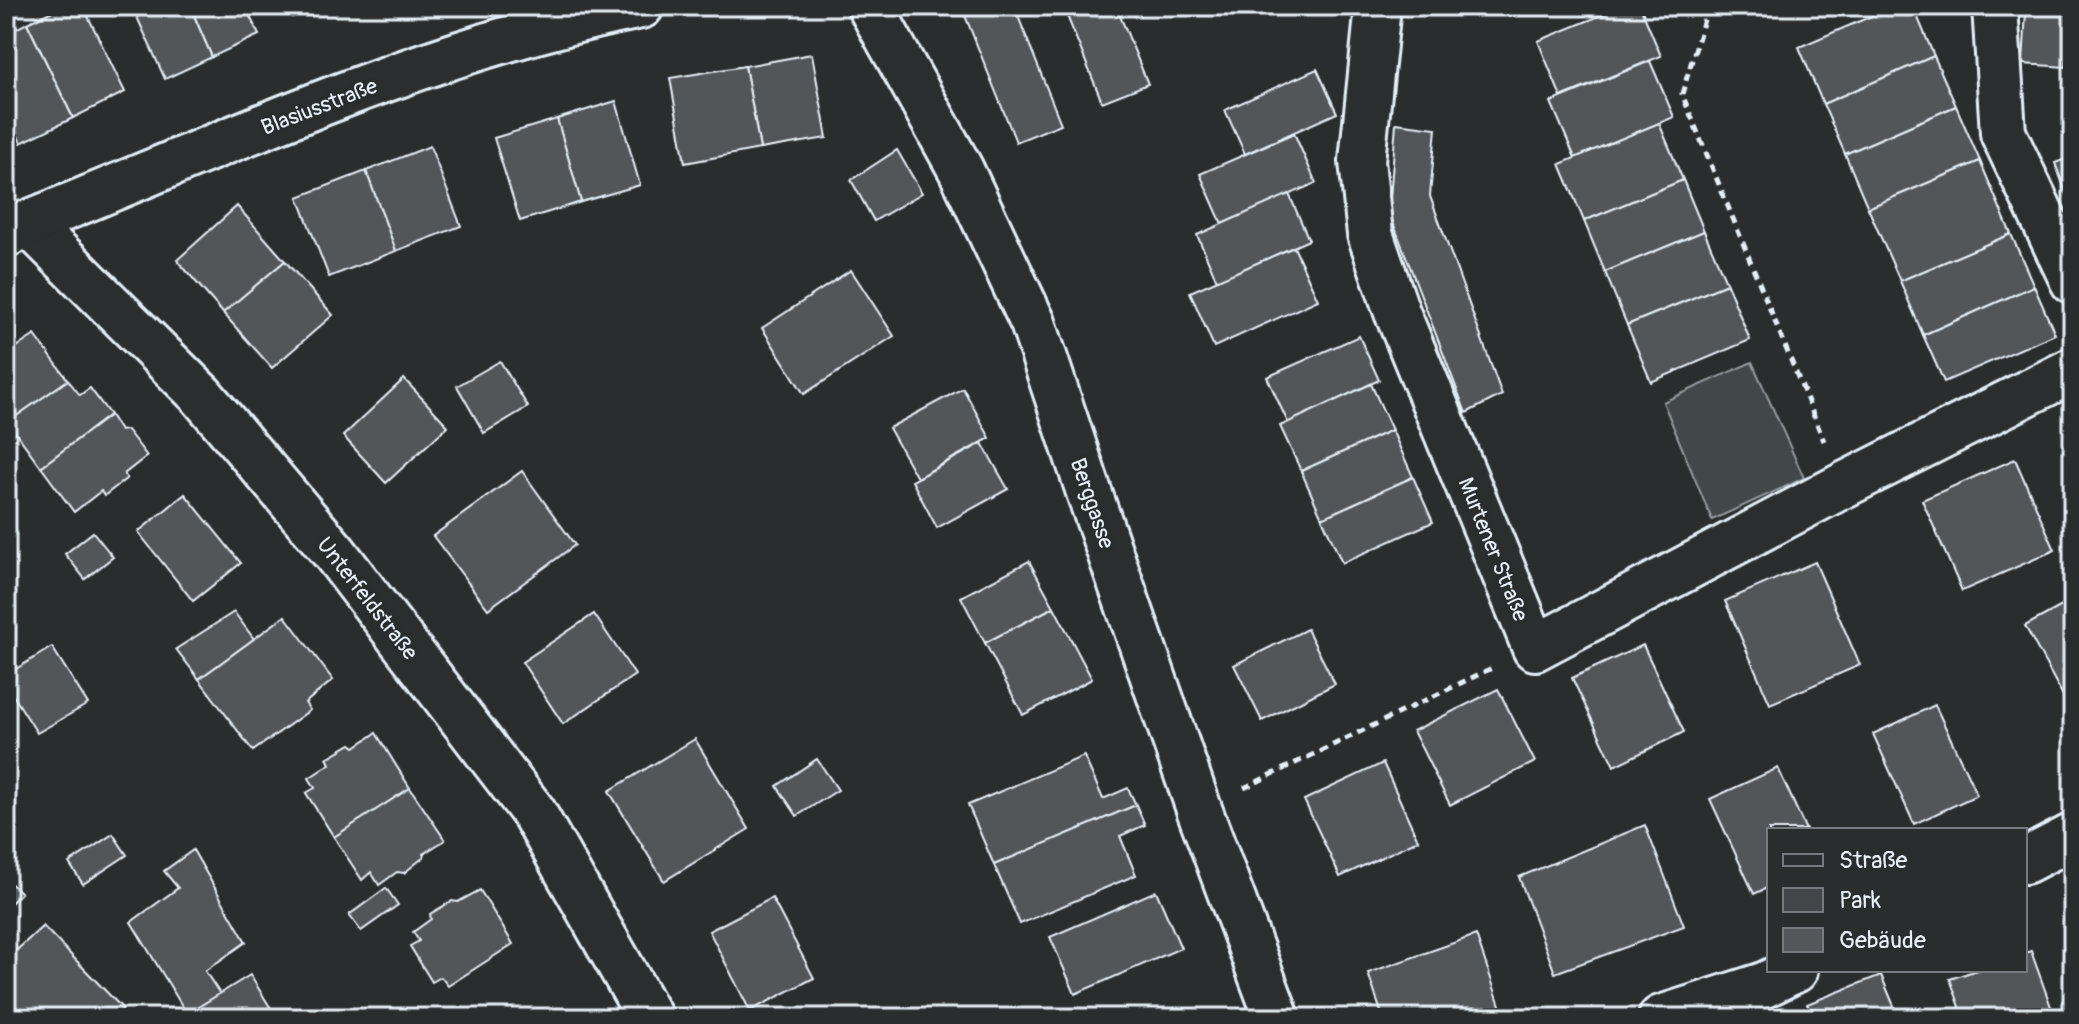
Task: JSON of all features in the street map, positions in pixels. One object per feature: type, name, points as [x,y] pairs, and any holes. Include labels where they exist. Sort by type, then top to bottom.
[{"type":"street","name":"Blasiusstraße","points":[[17,229],[465,50],[586,17],[641,6]]},
{"type":"street","name":"Berggasse","points":[[870,6],[961,170],[1033,323],[1199,809],[1277,1018]]},
{"type":"street","name":"Murtener Straße","points":[[1378,6],[1362,161],[1370,234],[1397,312],[1535,648],[1842,486],[2073,370]]},
{"type":"street","points":[[1995,6],[2003,133],[2073,281]]},
{"type":"street","name":"Unterfeldstraße","points":[[17,229],[201,395],[334,552],[534,813],[650,1018]]},
{"type":"street","points":[[2027,860],[2073,836]]},
{"type":"street","points":[[1661,1018],[1764,985],[1791,972]]},
{"type":"path","points":[[1708,6],[1682,94],[1842,486]]},
{"type":"path","points":[[1199,809],[1535,648]]},
{"type":"green space","points":[[1752,362],[1804,478],[1712,520],[1663,402]]},
{"type":"building","points":[[63,6],[83,6],[125,92],[73,118],[27,23]]},
{"type":"building","points":[[132,6],[190,6],[212,57],[165,79]]},
{"type":"building","points":[[190,6],[245,6],[259,35],[212,57]]},
{"type":"building","points":[[288,6],[321,6],[292,17]]},
{"type":"building","points":[[982,6],[1014,6],[1061,124],[1016,142],[964,13]]},
{"type":"building","points":[[1063,6],[1116,6],[1148,84],[1102,102]]},
{"type":"building","points":[[1624,6],[1640,6],[1661,56],[1561,97],[1538,41]]},
{"type":"building","points":[[1895,6],[1913,6],[1934,56],[1823,104],[1799,47]]},
{"type":"building","points":[[2026,11],[2069,14],[2066,67],[2023,64]]},
{"type":"building","points":[[27,23],[73,118],[21,143],[6,112],[6,34]]},
{"type":"building","points":[[812,54],[827,138],[760,149],[745,66]]},
{"type":"building","points":[[1934,56],[1956,106],[1845,154],[1823,104]]},
{"type":"building","points":[[1650,61],[1674,117],[1575,158],[1551,102]]},
{"type":"building","points":[[745,66],[760,149],[685,163],[670,78]]},
{"type":"building","points":[[1317,69],[1337,113],[1245,154],[1225,110]]},
{"type":"building","points":[[616,101],[640,185],[581,202],[557,119]]},
{"type":"building","points":[[1956,106],[1980,161],[1868,208],[1845,154]]},
{"type":"building","points":[[557,119],[581,202],[520,221],[494,138]]},
{"type":"building","points":[[1396,123],[1436,128],[1430,196],[1502,395],[1466,413],[1389,212]]},
{"type":"building","points":[[1659,123],[1683,180],[1584,221],[1560,164]]},
{"type":"building","points":[[1294,133],[1316,183],[1222,224],[1200,174]]},
{"type":"building","points":[[430,146],[461,226],[396,251],[366,171]]},
{"type":"building","points":[[897,150],[922,193],[874,221],[851,180]]},
{"type":"building","points":[[2073,156],[2073,208],[2072,208],[2055,163]]},
{"type":"building","points":[[1980,161],[2011,234],[1900,281],[1868,208]]},
{"type":"building","points":[[366,171],[396,251],[329,277],[298,197]]},
{"type":"building","points":[[1683,180],[1704,231],[1605,272],[1584,221]]},
{"type":"building","points":[[1289,194],[1309,240],[1217,281],[1197,235]]},
{"type":"building","points":[[237,206],[285,261],[223,313],[177,260]]},
{"type":"building","points":[[1704,231],[1727,284],[1627,325],[1605,272]]},
{"type":"building","points":[[2011,234],[2034,286],[1923,335],[1900,281]]},
{"type":"building","points":[[1294,247],[1318,300],[1214,347],[1190,292]]},
{"type":"building","points":[[285,261],[333,315],[272,368],[223,313]]},
{"type":"building","points":[[851,270],[894,336],[804,394],[762,328]]},
{"type":"building","points":[[1727,284],[1750,340],[1651,382],[1627,325]]},
{"type":"building","points":[[2034,286],[2055,334],[1944,382],[1923,335]]},
{"type":"building","points":[[35,335],[68,380],[8,422],[6,354]]},
{"type":"building","points":[[1359,336],[1379,380],[1288,423],[1267,377]]},
{"type":"building","points":[[500,361],[528,407],[484,433],[457,386]]},
{"type":"building","points":[[404,379],[448,426],[386,483],[343,436]]},
{"type":"building","points":[[68,380],[80,395],[90,388],[110,415],[41,467],[8,422]]},
{"type":"building","points":[[1371,384],[1392,430],[1301,471],[1280,426]]},
{"type":"building","points":[[963,388],[990,438],[917,478],[889,428]]},
{"type":"building","points":[[110,415],[120,431],[127,430],[147,456],[124,474],[127,478],[104,496],[101,491],[74,512],[41,467]]},
{"type":"building","points":[[1392,430],[1413,477],[1322,518],[1301,471]]},
{"type":"building","points":[[982,443],[1008,489],[937,528],[912,481]]},
{"type":"building","points":[[2015,459],[2055,550],[1962,591],[1922,500]]},
{"type":"building","points":[[522,471],[575,545],[488,609],[433,536]]},
{"type":"building","points":[[1413,477],[1433,522],[1342,563],[1322,518]]},
{"type":"building","points":[[185,494],[241,563],[193,601],[138,532]]},
{"type":"building","points":[[93,532],[113,557],[85,579],[65,554]]},
{"type":"building","points":[[1029,561],[1054,607],[985,643],[961,597]]},
{"type":"building","points":[[1815,562],[1860,665],[1770,704],[1725,601]]},
{"type":"building","points":[[2073,600],[2073,714],[2025,626]]},
{"type":"building","points":[[1054,607],[1092,679],[1023,715],[985,643]]},
{"type":"building","points":[[234,612],[254,639],[199,679],[176,649]]},
{"type":"building","points":[[594,614],[635,675],[563,724],[522,662]]},
{"type":"building","points":[[285,616],[333,680],[305,703],[310,710],[253,751],[199,679]]},
{"type":"building","points":[[1307,629],[1335,684],[1262,721],[1234,665]]},
{"type":"building","points":[[1643,645],[1684,732],[1614,766],[1572,678]]},
{"type":"building","points":[[52,647],[88,704],[37,733],[6,684],[6,675]]},
{"type":"building","points":[[1498,689],[1535,762],[1450,805],[1413,731]]},
{"type":"building","points":[[1935,705],[1977,795],[1914,824],[1873,734]]},
{"type":"building","points":[[376,733],[410,788],[334,837],[306,793],[315,788],[309,778],[330,764],[327,758],[351,744],[355,747]]},
{"type":"building","points":[[695,739],[749,829],[664,881],[609,791]]},
{"type":"building","points":[[1084,756],[1103,799],[1128,788],[1136,805],[994,865],[968,805]]},
{"type":"building","points":[[817,759],[838,790],[797,816],[777,786]]},
{"type":"building","points":[[1383,763],[1418,840],[1340,877],[1304,800]]},
{"type":"building","points":[[1778,768],[1805,828],[1767,828],[1767,888],[1754,894],[1710,799]]},
{"type":"building","points":[[410,788],[445,840],[423,854],[424,857],[404,873],[397,872],[379,885],[371,872],[362,880],[334,837]]},
{"type":"building","points":[[1136,805],[1145,825],[1120,836],[1136,875],[1020,924],[994,865]]},
{"type":"building","points":[[1645,825],[1684,926],[1555,973],[1519,877]]},
{"type":"building","points":[[113,834],[127,855],[83,884],[69,863]]},
{"type":"building","points":[[193,850],[246,942],[205,971],[220,994],[187,1014],[131,922],[178,888],[164,871]]},
{"type":"building","points":[[6,879],[21,893],[6,908]]},
{"type":"building","points":[[386,888],[398,905],[361,931],[349,915]]},
{"type":"building","points":[[480,890],[513,944],[448,986],[441,977],[432,982],[410,946],[419,941],[413,932],[431,919],[430,914]]},
{"type":"building","points":[[1156,891],[1181,948],[1075,994],[1050,937]]},
{"type":"building","points":[[772,898],[814,978],[750,1011],[709,931]]},
{"type":"building","points":[[43,926],[123,1009],[113,1018],[24,1018],[6,1000],[6,960]]},
{"type":"building","points":[[1476,935],[1502,1011],[1481,1018],[1383,1018],[1368,973]]},
{"type":"building","points":[[2031,951],[2055,1018],[1964,1018],[1950,979],[1971,972],[2027,972],[2027,952]]},
{"type":"building","points":[[250,975],[277,1018],[190,1018],[187,1014]]},
{"type":"building","points":[[1881,975],[1899,1018],[1813,1018],[1807,1004]]}]
